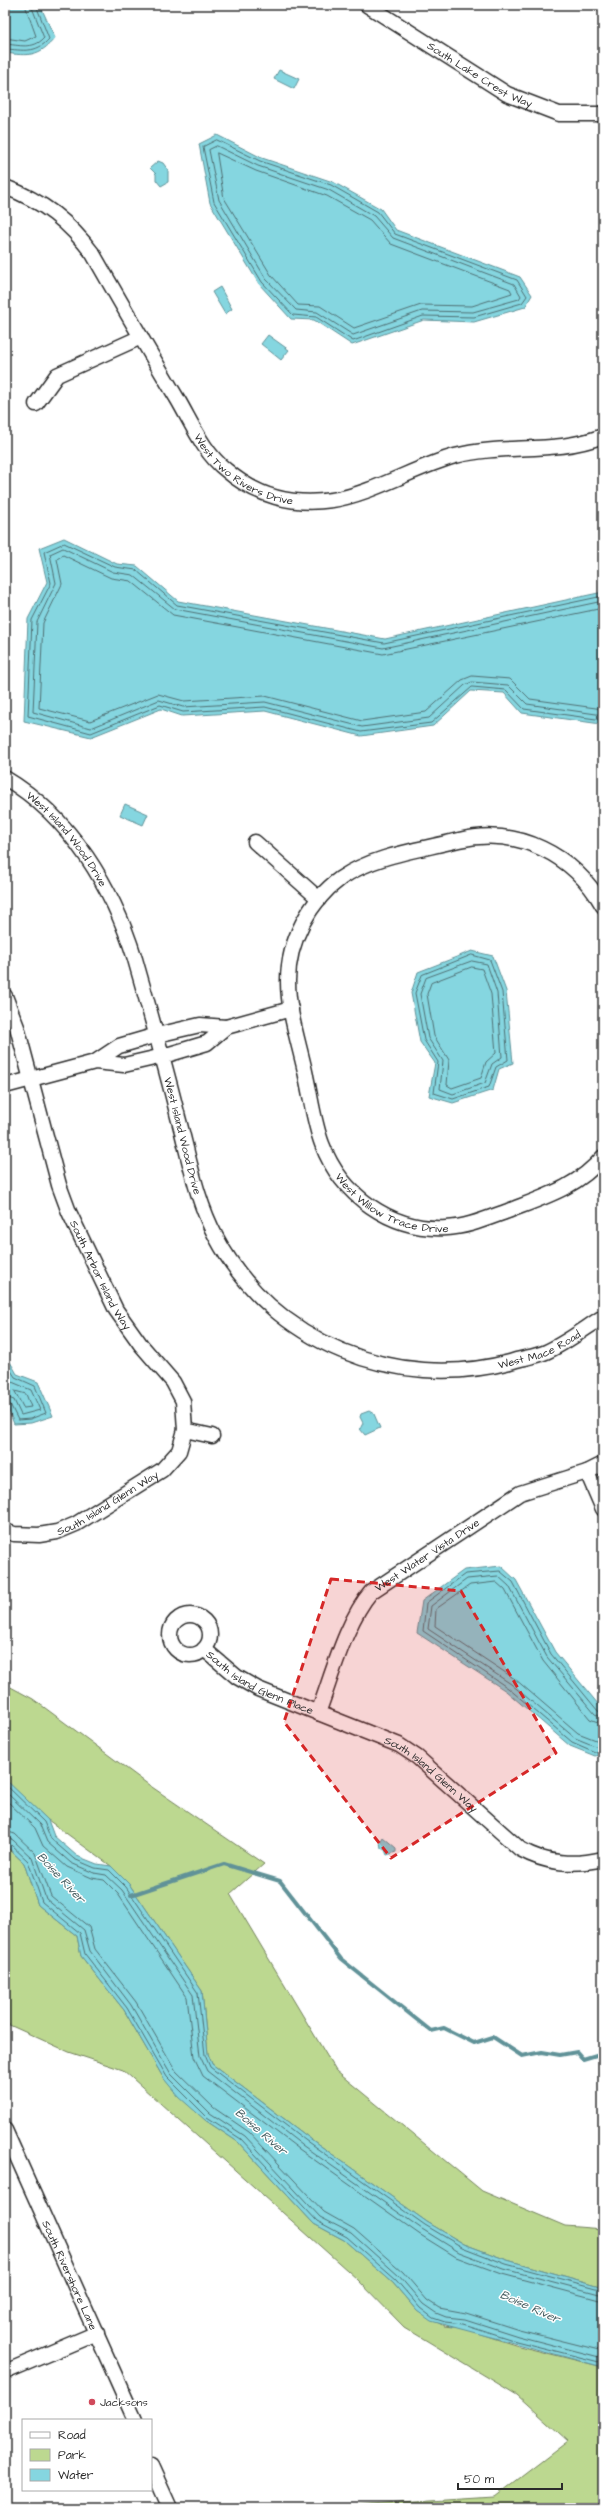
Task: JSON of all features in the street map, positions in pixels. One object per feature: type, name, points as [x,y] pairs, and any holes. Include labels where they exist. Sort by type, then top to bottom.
[{"type":"street","name":"South Lake Crest Way","points":[[367,5],[506,94],[559,114],[603,114]]},
{"type":"street","name":"West Two Rivers Drive","points":[[5,187],[42,204],[68,224],[79,236],[92,254],[211,455],[240,482],[262,493],[287,500],[309,502],[333,500],[443,460],[472,452],[506,448],[548,449],[572,445],[603,436]]},
{"type":"street","points":[[36,404],[57,375],[141,337]]},
{"type":"street","name":"West Island Wood Drive","points":[[5,778],[51,815],[67,831],[99,876],[122,920],[130,941],[163,1056],[205,1213],[230,1260],[264,1300],[288,1320],[317,1340],[358,1358],[414,1370],[471,1370]]},
{"type":"street","name":"West Willow Trace Drive","points":[[603,906],[583,878],[555,854],[537,846],[514,839],[489,836],[467,839],[367,864],[341,878],[319,899],[302,924],[292,951],[288,981],[291,1009],[321,1142],[333,1168],[350,1190],[376,1212],[394,1220],[429,1228],[452,1228],[482,1221],[561,1190],[588,1173],[603,1157]]},
{"type":"street","points":[[255,842],[319,899]]},
{"type":"street","name":"South Arbor Island Way","points":[[5,996],[17,1027],[59,1185],[69,1212],[116,1310],[142,1345],[173,1382],[183,1401],[185,1430]]},
{"type":"street","points":[[5,1086],[95,1062],[119,1046],[157,1035],[200,1025],[226,1027],[291,1009]]},
{"type":"street","points":[[95,1062],[124,1065],[163,1056],[207,1043],[226,1027]]},
{"type":"street","name":"West Mace Road","points":[[471,1370],[546,1352],[603,1317]]},
{"type":"street","points":[[185,1430],[212,1436]]},
{"type":"street","name":"South Island Glenn Way","points":[[5,1531],[39,1535],[57,1532],[76,1524],[162,1470],[179,1450],[185,1430]]},
{"type":"street","name":"West Water Vista Drive","points":[[318,1713],[360,1604],[371,1592],[509,1500],[538,1486],[587,1472],[603,1464]]},
{"type":"street","points":[[587,1472],[603,1509]]},
{"type":"street","name":"South Island Glenn Place","points":[[204,1649],[230,1672],[258,1689],[318,1713]]},
{"type":"street","name":"South Island Glenn Way","points":[[318,1713],[399,1746],[417,1757],[520,1849],[532,1855],[557,1863],[584,1863],[603,1858]]},
{"type":"street","name":"South Rivershore Lane","points":[[5,2130],[136,2419]]},
{"type":"street","points":[[5,2372],[97,2333]]},
{"type":"street","points":[[152,2468],[170,2508]]},
{"type":"highlighted area","points":[[331,1579],[461,1591],[556,1753],[391,1858],[284,1722]]},
{"type":"green space","points":[[5,1684],[33,1699],[149,1785],[264,1864],[230,1894],[336,2071],[482,2191],[565,2226],[603,2229],[603,2287],[507,2260],[464,2244],[427,2222],[308,2137],[212,2064],[208,2054],[202,1991],[129,1884],[111,1866],[48,1820],[5,1780]]},
{"type":"green space","points":[[5,1845],[24,1863],[38,1905],[77,1936],[81,1956],[124,2010],[164,2079],[205,2120],[238,2142],[314,2224],[344,2240],[393,2283],[417,2311],[444,2326],[462,2328],[515,2345],[603,2367],[603,2508],[321,2508],[495,2497],[568,2441],[517,2395],[404,2327],[357,2279],[123,2070],[69,2052],[5,2023]]},
{"type":"water","points":[[5,5],[40,5],[55,38],[44,49],[33,54],[20,55],[5,53]]},
{"type":"water","points":[[279,70],[299,79],[294,89],[274,79]]},
{"type":"water","points":[[217,135],[262,158],[333,182],[381,209],[396,230],[520,277],[532,295],[525,307],[474,322],[424,320],[352,345],[314,320],[291,319],[259,284],[210,203],[199,144]]},
{"type":"water","points":[[158,161],[163,163],[168,170],[168,182],[161,186],[156,180],[156,174],[150,168]]},
{"type":"water","points":[[220,287],[232,309],[225,314],[212,292]]},
{"type":"water","points":[[268,335],[289,350],[281,360],[261,344]]},
{"type":"water","points":[[64,538],[117,564],[137,566],[178,601],[385,639],[603,592],[603,723],[601,724],[522,713],[504,693],[471,691],[433,726],[361,736],[265,711],[182,716],[161,709],[91,737],[24,721],[28,619],[47,582],[39,548]]},
{"type":"water","points":[[125,804],[148,814],[143,825],[120,815]]},
{"type":"water","points":[[472,951],[493,956],[506,991],[513,1063],[499,1069],[493,1090],[453,1103],[429,1096],[435,1063],[420,1042],[411,993],[418,972]]},
{"type":"water","points":[[5,1353],[17,1374],[38,1382],[53,1416],[31,1423],[14,1424],[5,1401]]},
{"type":"water","points":[[369,1411],[374,1414],[380,1428],[365,1435],[360,1429],[363,1423],[360,1417],[361,1414]]},
{"type":"water","points":[[501,1566],[516,1580],[555,1652],[603,1710],[603,1754],[595,1756],[570,1746],[506,1691],[417,1633],[422,1601],[464,1570]]},
{"type":"water","name":"Boise River","points":[[5,1779],[48,1820],[54,1836],[77,1856],[97,1864],[111,1866],[129,1884],[202,1991],[208,2054],[212,2064],[308,2137],[427,2222],[464,2244],[507,2260],[603,2287],[603,2367],[431,2321],[417,2311],[393,2283],[344,2240],[314,2224],[238,2142],[205,2120],[179,2097],[164,2079],[124,2010],[81,1956],[77,1936],[38,1905],[24,1863],[5,1845]]},
{"type":"water","points":[[383,1837],[396,1848],[396,1852],[387,1855],[385,1850],[381,1848],[380,1842]]},
{"type":"waterway","points":[[131,1895],[224,1864],[280,1881],[341,1959],[431,2031],[444,2028],[474,2043],[493,2037],[522,2056],[542,2052],[560,2055],[577,2052],[583,2059],[603,2053]]},
{"type":"place","name":"Jacksons","points":[[92,2402]]}]
